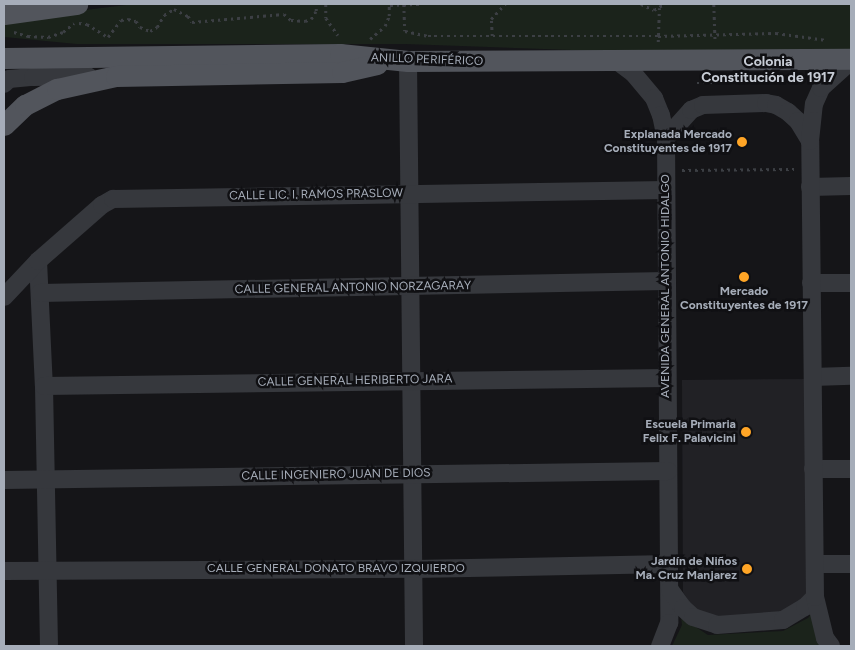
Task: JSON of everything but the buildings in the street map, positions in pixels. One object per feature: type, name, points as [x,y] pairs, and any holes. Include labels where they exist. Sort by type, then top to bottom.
[{"type":"main road","points":[[7,22],[74,4]]},
{"type":"main road","name":"ANILLO PERIFÉRICO","points":[[4,58],[340,54],[399,61],[851,60]]},
{"type":"main road","points":[[4,125],[25,105],[57,89],[116,76],[342,72],[399,61]]},
{"type":"street","points":[[831,646],[825,638],[815,597],[810,141],[814,104],[821,88],[851,60]]},
{"type":"street","points":[[399,61],[409,193],[414,646]]},
{"type":"street","name":"AVENIDA GENERAL ANTONIO HIDALGO","points":[[617,61],[633,73],[654,98],[661,115],[674,170],[666,190],[670,590],[669,623],[660,646]]},
{"type":"street","points":[[4,84],[9,79],[33,77],[116,76]]},
{"type":"street","points":[[666,138],[691,110],[703,105],[766,103],[776,105],[788,112],[798,121],[810,141]]},
{"type":"street","points":[[810,178],[851,186]]},
{"type":"street","name":"CALLE LIC. I. RAMOS PRASLOW","points":[[4,297],[38,262],[102,205],[113,199],[666,190]]},
{"type":"street","points":[[38,262],[44,386],[49,646]]},
{"type":"street","name":"CALLE GENERAL ANTONIO NORZAGARAY","points":[[40,293],[666,281]]},
{"type":"street","points":[[811,283],[851,283]]},
{"type":"street","points":[[813,377],[851,376]]},
{"type":"street","name":"CALLE GENERAL HERIBERTO JARA","points":[[44,386],[667,378]]},
{"type":"street","points":[[813,469],[851,469]]},
{"type":"street","name":"CALLE INGENIERO JUAN DE DIOS","points":[[4,480],[668,472]]},
{"type":"street","name":"CALLE GENERAL DONATO BRAVO IZQUIERDO","points":[[4,571],[414,569],[669,564]]},
{"type":"street","points":[[815,564],[851,564]]},
{"type":"street","points":[[670,590],[683,608],[693,617],[716,625],[783,620],[805,607],[815,597]]},
{"type":"path","points":[[7,22],[28,36],[48,37],[63,32],[76,22],[87,24],[108,37],[122,20],[128,18],[150,30],[157,27],[164,15],[174,9],[188,16],[192,22],[284,14],[291,20],[305,22],[311,19],[316,11],[316,4]]},
{"type":"path","points":[[326,4],[326,18],[331,28],[343,38]]},
{"type":"path","points":[[404,4],[404,31],[428,36],[658,36],[776,32],[835,41]]},
{"type":"path","points":[[364,40],[378,34],[385,26],[389,16],[390,5],[423,4]]},
{"type":"path","points":[[492,36],[491,19],[505,4]]},
{"type":"path","points":[[631,4],[641,4],[649,9],[659,8],[664,4]]},
{"type":"path","points":[[658,44],[659,8]]},
{"type":"path","points":[[697,83],[715,83]]},
{"type":"path","points":[[674,170],[683,161]]},
{"type":"path","points":[[674,170],[810,178]]},
{"type":"shaded area","points":[[134,4],[851,4],[851,51],[629,52],[405,44],[77,44],[4,37],[4,20]]},
{"type":"shaded area","points":[[808,379],[811,591],[780,618],[712,620],[696,613],[683,592],[682,380]]},
{"type":"shaded area","points":[[816,608],[813,625],[822,646],[672,646],[682,625],[680,609],[688,622],[708,635],[783,631],[808,618]]},
{"type":"place","name":"Explanada Mercado Constituyentes de 1917","points":[[742,142]]},
{"type":"place","name":"Mercado Constituyentes de 1917","points":[[744,277]]},
{"type":"place","name":"Escuela Primaria Felix F. Palavicini","points":[[746,432]]},
{"type":"place","name":"Jardín de Niños Ma. Cruz Manjarez","points":[[747,569]]},
{"type":"district","name":"Colonia Constitución de 1917","points":[[768,70]]}]
